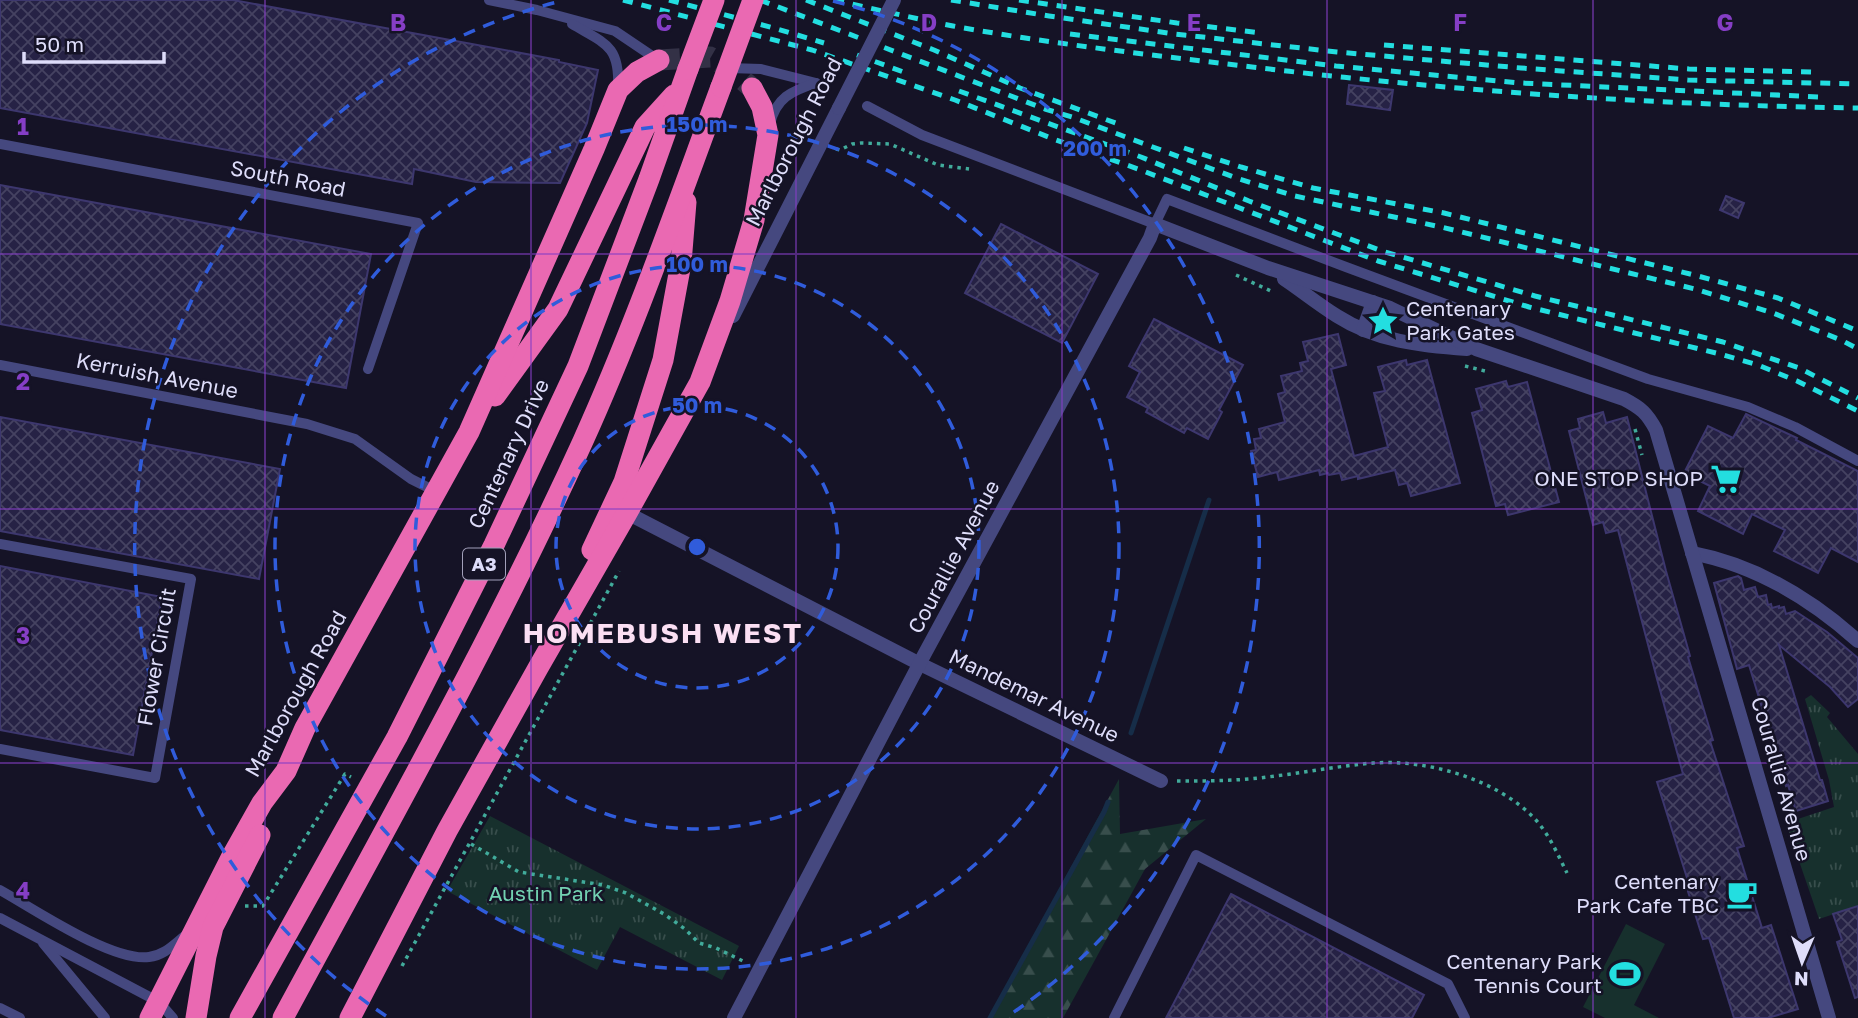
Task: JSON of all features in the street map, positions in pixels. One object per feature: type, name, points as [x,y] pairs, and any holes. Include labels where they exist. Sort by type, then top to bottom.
[{"type":"highway","name":"Centenary Drive","points":[[240,1018],[397,737],[505,521],[578,366],[714,0]]},
{"type":"highway","name":"A3","points":[[283,1018],[500,616],[588,429],[617,362],[752,0]]},
{"type":"highway","points":[[469,432],[618,90],[637,72],[659,60]]},
{"type":"highway","points":[[469,432],[558,309],[645,127],[684,78]]},
{"type":"highway","points":[[350,1018],[447,831],[699,382],[730,301],[754,220],[768,135],[762,107],[752,88]]},
{"type":"highway","points":[[538,668],[624,482],[663,360],[681,262],[688,175]]},
{"type":"highway","name":"Marlborough Road","points":[[154,1010],[262,803],[286,771],[305,728],[469,432]]},
{"type":"highway","points":[[196,1018],[213,928],[272,812],[286,771]]},
{"type":"street","name":"Marlborough Road","points":[[699,382],[894,0]]},
{"type":"street","name":"Courallie Avenue","points":[[734,1018],[1155,225],[1268,268],[1390,308],[1476,349],[1624,399],[1641,408],[1656,430],[1829,1018]]},
{"type":"street","name":"Courallie Avenue","points":[[1268,268],[1363,330],[1394,340],[1428,346],[1476,349]]},
{"type":"street","points":[[1363,330],[1373,302]]},
{"type":"street","name":"Mandemar Avenue","points":[[627,513],[920,664],[1161,781]]},
{"type":"street","points":[[1692,552],[1742,567],[1805,600],[1840,625],[1858,642]]},
{"type":"lane","points":[[489,0],[615,31],[659,60]]},
{"type":"lane","points":[[563,18],[608,45],[619,67],[618,90]]},
{"type":"lane","points":[[729,68],[761,69],[816,83],[800,88],[782,99],[773,113],[768,135]]},
{"type":"lane","points":[[867,106],[922,135],[1155,225],[1167,199],[1636,374],[1748,407],[1796,427],[1858,461]]},
{"type":"lane","name":"South Road","points":[[0,144],[418,223],[368,369]]},
{"type":"lane","name":"Kerruish Avenue","points":[[0,365],[307,424],[355,439],[411,479],[437,492]]},
{"type":"lane","name":"Flower Circuit","points":[[0,544],[191,579],[155,778],[0,749]]},
{"type":"lane","points":[[1114,1018],[1196,855],[1448,984],[1465,1018]]},
{"type":"lane","points":[[0,890],[102,948],[127,955],[147,958],[164,953],[198,924]]},
{"type":"lane","points":[[0,918],[154,1010],[173,1018]]},
{"type":"lane","points":[[40,940],[105,1018]]},
{"type":"lane","points":[[0,1008],[20,1018]]},
{"type":"path","points":[[834,149],[840,150],[861,143],[890,144],[938,165],[970,169]]},
{"type":"path","points":[[1233,274],[1276,294]]},
{"type":"path","points":[[1457,364],[1496,374]]},
{"type":"path","points":[[1634,427],[1642,455]]},
{"type":"path","points":[[398,971],[619,570]]},
{"type":"path","points":[[1161,781],[1264,778],[1375,763],[1401,763],[1431,768],[1465,776],[1501,792],[1535,819],[1567,873]]},
{"type":"path","points":[[225,904],[263,906],[345,774],[359,781]]},
{"type":"path","points":[[447,831],[519,872],[603,885],[626,893],[664,914],[699,943],[716,948],[759,969]]},
{"type":"green space","points":[[1811,695],[1830,713],[1827,717],[1858,754],[1858,906],[1819,919],[1786,823],[1834,807],[1829,780],[1805,699]]},
{"type":"green space","points":[[1119,779],[1120,834],[1206,819],[1145,869],[1063,1018],[989,1018]]},
{"type":"green space","name":"Austin Park","points":[[490,816],[739,946],[722,980],[620,927],[597,970],[447,891]]},
{"type":"green space","name":"Centenary Park Tennis Court","points":[[1626,924],[1665,944],[1634,1005],[1659,1018],[1605,1018],[1583,1007]]},
{"type":"building","points":[[0,0],[233,0],[559,60],[598,70],[587,123],[560,183],[476,182],[414,169],[412,184],[0,108]]},
{"type":"building","points":[[1349,85],[1393,90],[1390,110],[1347,104]]},
{"type":"building","points":[[0,185],[371,254],[346,388],[0,324]]},
{"type":"building","points":[[1726,196],[1744,203],[1738,218],[1720,210]]},
{"type":"building","points":[[1001,224],[1098,274],[1062,343],[965,293]]},
{"type":"building","points":[[1154,319],[1243,365],[1219,410],[1222,412],[1208,439],[1187,428],[1184,433],[1146,412],[1148,408],[1127,397],[1140,372],[1129,366]]},
{"type":"building","points":[[1338,334],[1346,365],[1331,369],[1354,456],[1388,447],[1374,393],[1385,391],[1378,367],[1406,360],[1407,365],[1427,360],[1460,483],[1411,496],[1407,483],[1399,485],[1395,470],[1342,480],[1340,473],[1320,475],[1319,470],[1279,480],[1277,472],[1258,477],[1251,451],[1256,450],[1254,439],[1261,438],[1259,429],[1285,422],[1278,394],[1285,392],[1281,376],[1302,371],[1300,363],[1308,361],[1303,342]]},
{"type":"building","points":[[1506,381],[1508,387],[1527,382],[1559,502],[1508,515],[1505,504],[1496,506],[1472,413],[1482,410],[1476,389]]},
{"type":"building","points":[[1603,412],[1606,423],[1627,417],[1690,656],[1688,657],[1713,740],[1710,741],[1744,846],[1737,848],[1762,928],[1771,925],[1798,1009],[1768,1018],[1734,1018],[1709,938],[1703,939],[1657,782],[1683,774],[1618,530],[1606,533],[1603,522],[1593,525],[1569,431],[1580,428],[1578,419]]},
{"type":"building","points":[[1746,414],[1858,471],[1858,562],[1831,548],[1818,573],[1774,551],[1785,530],[1752,514],[1743,534],[1698,511],[1710,486],[1684,473],[1708,426],[1733,438]]},
{"type":"building","points":[[0,417],[280,469],[259,579],[0,531]]},
{"type":"building","points":[[0,566],[162,597],[133,755],[0,730]]},
{"type":"building","points":[[1738,576],[1744,590],[1755,587],[1758,597],[1766,595],[1768,605],[1771,604],[1772,608],[1784,607],[1786,614],[1795,611],[1827,632],[1858,658],[1858,699],[1848,707],[1830,687],[1779,645],[1828,801],[1796,811],[1749,665],[1737,669],[1714,583]]},
{"type":"building","points":[[1231,894],[1424,995],[1412,1018],[1166,1018]]},
{"type":"building","points":[[1858,906],[1858,997],[1855,998],[1837,942],[1842,940],[1833,914]]},
{"type":"waterway","points":[[1131,733],[1209,500]]},
{"type":"waterway","points":[[990,1018],[1108,802]]},
{"type":"tunnel","points":[[659,60],[710,57],[729,68],[752,88]]},
{"type":"railway","points":[[623,0],[812,50],[955,100],[1378,261],[1529,307],[1758,365],[1858,411]]},
{"type":"railway","points":[[669,0],[824,43]]},
{"type":"railway","points":[[760,0],[1045,109],[1239,179],[1295,196],[1441,227],[1695,289],[1773,313],[1858,349]]},
{"type":"railway","points":[[806,0],[934,50],[1020,88],[1121,125]]},
{"type":"railway","points":[[834,0],[953,26],[1027,38],[1327,76],[1630,100],[1858,108]]},
{"type":"railway","points":[[951,0],[1175,34],[1337,52],[1688,80],[1858,84]]},
{"type":"railway","points":[[1019,0],[1262,33]]},
{"type":"railway","points":[[1070,34],[1336,66],[1521,83],[1820,97]]},
{"type":"railway","points":[[1384,45],[1689,69],[1814,72]]},
{"type":"railway","points":[[857,55],[909,74]]},
{"type":"railway","points":[[959,91],[1141,157],[1382,251],[1535,296],[1723,342],[1799,368],[1858,398]]},
{"type":"railway","points":[[1184,148],[1313,188],[1444,213],[1698,276],[1778,298],[1858,331]]},
{"type":"place","name":"Centenary Park Gates","points":[[1383,321]]},
{"type":"place","name":"ONE STOP SHOP","points":[[1726,479]]},
{"type":"place","name":"Centenary Park Cafe TBC","points":[[1742,894]]},
{"type":"place","name":"Centenary Park Tennis Court","points":[[1625,974]]},
{"type":"district","name":"HOMEBUSH WEST","points":[[663,633]]}]
